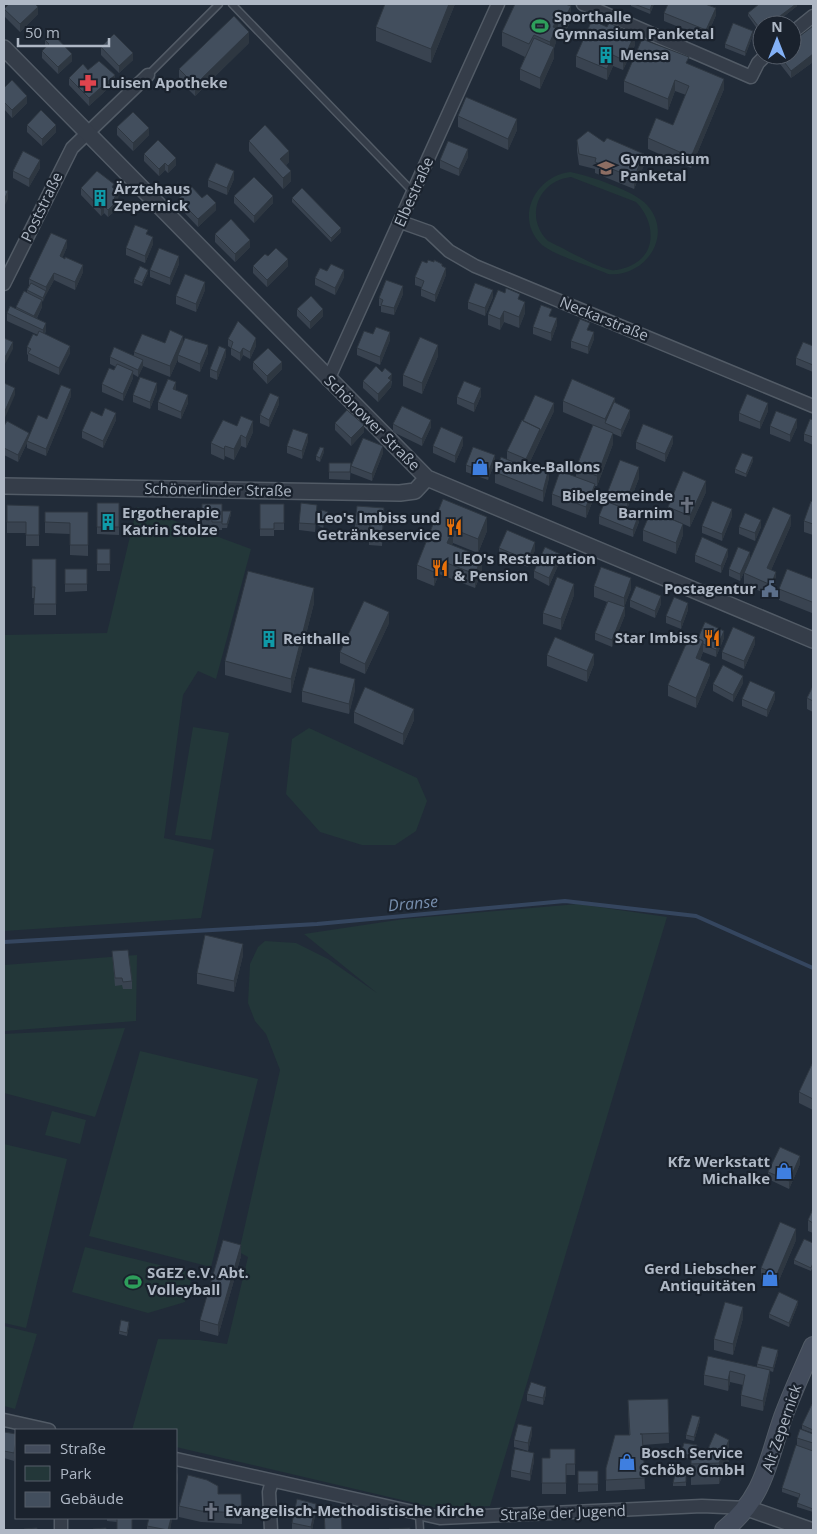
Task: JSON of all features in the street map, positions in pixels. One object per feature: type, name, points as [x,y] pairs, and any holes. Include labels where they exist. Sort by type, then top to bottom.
[{"type":"main road","name":"Alt Zepernick","points":[[724,1530],[747,1508],[764,1480],[783,1418],[813,1346]]},
{"type":"street","name":"Elbestraße","points":[[328,380],[498,4]]},
{"type":"street","points":[[583,4],[606,8],[751,77],[757,65]]},
{"type":"street","points":[[802,25],[813,16]]},
{"type":"street","name":"Schönower Straße","points":[[4,48],[328,380],[427,478],[813,640]]},
{"type":"street","points":[[86,133],[148,75]]},
{"type":"street","name":"Poststraße","points":[[4,284],[72,148],[86,133]]},
{"type":"street","name":"Neckarstraße","points":[[401,222],[429,232],[449,250],[475,266],[813,406]]},
{"type":"street","name":"Schönerlinder Straße","points":[[4,486],[400,493],[415,490],[427,478]]},
{"type":"street","points":[[4,1420],[44,1429]]},
{"type":"street","name":"Straße der Jugend","points":[[178,1459],[440,1518],[702,1506],[747,1508]]},
{"type":"street","points":[[271,1530],[270,1492],[272,1481]]},
{"type":"street","points":[[747,1508],[810,1530]]},
{"type":"lane","points":[[148,75],[219,4]]},
{"type":"lane","points":[[232,4],[413,193]]},
{"type":"lane","points":[[419,1514],[420,1530]]},
{"type":"green space","points":[[570,172],[588,176],[622,189],[647,205],[655,217],[658,229],[656,242],[644,262],[633,269],[621,273],[608,274],[563,256],[541,244],[533,233],[529,222],[529,210],[539,189],[547,181],[558,175]],"holes":[[[571,177],[636,202],[647,218],[650,227],[651,237],[649,245],[639,261],[618,270],[611,270],[596,265],[548,241],[541,232],[537,221],[536,211],[543,193],[550,185]]]},
{"type":"green space","points":[[137,507],[251,549],[216,679],[198,671],[183,695],[164,838],[214,849],[201,918],[4,931],[4,635],[107,633]]},
{"type":"green space","points":[[193,727],[229,733],[211,840],[175,835]]},
{"type":"green space","points":[[309,728],[417,778],[427,801],[416,831],[395,845],[362,845],[320,832],[286,794],[292,739]]},
{"type":"green space","points":[[578,904],[667,917],[490,1506],[436,1508],[178,1447],[178,1429],[132,1429],[158,1339],[199,1340],[227,1344],[248,1257],[239,1252],[280,1070],[266,1034],[255,1021],[248,1003],[250,964],[258,947],[265,941],[296,943],[328,959],[377,993],[304,934],[404,919]]},
{"type":"green space","points":[[137,955],[136,1021],[4,1031],[4,965]]},
{"type":"green space","points":[[125,1028],[95,1117],[4,1093],[4,1034]]},
{"type":"green space","points":[[140,1051],[258,1079],[211,1267],[89,1236]]},
{"type":"green space","points":[[52,1111],[86,1120],[80,1144],[45,1135]]},
{"type":"green space","points":[[4,1144],[67,1159],[26,1328],[4,1323]]},
{"type":"green space","name":"SGEZ e.V. Abt. Volleyball","points":[[85,1247],[193,1273],[185,1302],[148,1313],[72,1292]]},
{"type":"green space","points":[[4,1326],[37,1334],[15,1409],[4,1406]]},
{"type":"building","points":[[9,4],[35,4],[38,7],[20,24],[4,9]]},
{"type":"building","points":[[385,4],[449,4],[431,49],[376,27]]},
{"type":"building","points":[[515,4],[565,4],[571,6],[564,20],[558,17],[553,27],[556,28],[550,42],[534,35],[529,44],[502,32]]},
{"type":"building","points":[[634,4],[652,4],[650,10]]},
{"type":"building","points":[[668,4],[705,4],[716,8],[706,30],[664,13]]},
{"type":"building","points":[[759,4],[796,4],[781,15],[752,15],[752,18],[748,13]]},
{"type":"building","points":[[234,16],[249,32],[195,85],[179,69]]},
{"type":"building","name":"Mensa","points":[[592,20],[607,27],[609,23],[635,34],[623,60],[613,55],[607,69],[576,56]]},
{"type":"building","points":[[733,23],[752,31],[745,52],[725,44]]},
{"type":"building","points":[[813,26],[813,54],[802,62],[802,34]]},
{"type":"building","points":[[52,33],[72,54],[58,67],[42,51],[49,44],[45,40]]},
{"type":"building","points":[[114,34],[133,53],[119,66],[101,47]]},
{"type":"building","points":[[534,38],[554,47],[540,78],[520,69]]},
{"type":"building","points":[[642,39],[689,57],[686,63],[724,79],[691,157],[648,138],[656,118],[673,125],[689,86],[675,80],[668,99],[624,81]]},
{"type":"building","points":[[99,61],[115,75],[89,98],[69,78],[83,64],[88,70]]},
{"type":"building","points":[[786,65],[799,65],[791,71]]},
{"type":"building","points":[[12,80],[27,96],[12,110],[4,102],[4,88]]},
{"type":"building","points":[[466,97],[517,119],[508,139],[458,116]]},
{"type":"building","points":[[41,110],[56,125],[42,139],[27,125]]},
{"type":"building","points":[[133,112],[149,128],[133,143],[117,127]]},
{"type":"building","points":[[265,125],[289,151],[280,159],[291,171],[283,178],[249,141]]},
{"type":"building","points":[[588,131],[604,142],[607,138],[644,154],[634,178],[595,162],[596,158],[579,154],[577,140]]},
{"type":"building","points":[[158,140],[176,158],[168,166],[165,163],[159,169],[144,154]]},
{"type":"building","points":[[448,141],[468,149],[459,169],[440,160]]},
{"type":"building","points":[[23,151],[40,160],[29,179],[13,171]]},
{"type":"building","points":[[216,163],[234,171],[227,188],[208,180]]},
{"type":"building","name":"Ärztehaus Zepernick","points":[[97,171],[114,184],[112,187],[119,193],[114,198],[117,201],[108,210],[104,206],[101,209],[81,188]]},
{"type":"building","points":[[254,177],[273,196],[254,216],[234,196]]},
{"type":"building","points":[[191,186],[202,198],[207,194],[216,203],[198,219],[178,199]]},
{"type":"building","points":[[302,188],[341,228],[331,238],[292,198]]},
{"type":"building","points":[[4,190],[8,191],[4,200]]},
{"type":"building","points":[[231,219],[250,240],[235,254],[215,234]]},
{"type":"building","points":[[135,225],[148,230],[146,234],[153,237],[145,256],[126,248]]},
{"type":"building","points":[[51,233],[67,240],[60,256],[83,265],[75,282],[54,273],[46,287],[29,279]]},
{"type":"building","points":[[159,248],[179,256],[170,278],[150,270]]},
{"type":"building","points":[[276,248],[288,259],[267,280],[253,266],[265,254],[268,256]]},
{"type":"building","points":[[428,260],[434,262],[434,260],[446,268],[435,295],[421,289],[424,281],[415,277],[422,261],[427,263]]},
{"type":"building","points":[[331,264],[344,270],[335,288],[315,278],[320,268],[327,271]]},
{"type":"building","points":[[140,266],[148,270],[142,283],[134,279]]},
{"type":"building","points":[[185,274],[205,282],[196,304],[176,296]]},
{"type":"building","points":[[386,280],[403,286],[394,308],[381,305],[383,300],[379,298]]},
{"type":"building","points":[[31,283],[46,291],[43,298],[27,290]]},
{"type":"building","points":[[475,283],[493,290],[485,308],[468,302]]},
{"type":"building","points":[[506,288],[520,294],[518,299],[525,302],[519,317],[504,311],[500,319],[488,314],[498,290],[505,293]]},
{"type":"building","points":[[24,291],[42,300],[34,316],[16,307]]},
{"type":"building","points":[[311,296],[323,309],[310,322],[297,309]]},
{"type":"building","points":[[541,305],[552,309],[549,316],[557,318],[551,333],[533,327]]},
{"type":"building","points":[[10,306],[46,323],[43,330],[7,313]]},
{"type":"building","points":[[580,319],[590,323],[587,330],[594,332],[588,347],[571,341]]},
{"type":"building","points":[[238,321],[256,338],[250,352],[243,348],[240,353],[231,348],[233,342],[228,339]]},
{"type":"building","points":[[376,327],[390,332],[380,357],[357,348],[364,331],[373,334]]},
{"type":"building","points":[[170,330],[183,336],[170,366],[134,352],[142,334],[165,343]]},
{"type":"building","points":[[39,331],[70,346],[59,368],[28,353],[31,349],[27,347],[33,334],[37,336]]},
{"type":"building","points":[[420,337],[438,345],[422,383],[403,375]]},
{"type":"building","points":[[4,338],[13,342],[4,359]]},
{"type":"building","points":[[185,338],[208,345],[200,364],[178,355]]},
{"type":"building","points":[[803,342],[813,346],[813,365],[796,358]]},
{"type":"building","points":[[219,346],[226,349],[217,372],[210,369]]},
{"type":"building","points":[[114,347],[143,360],[138,370],[110,357]]},
{"type":"building","points":[[268,348],[282,362],[267,376],[253,362]]},
{"type":"building","points":[[117,364],[133,371],[123,394],[102,384],[109,368],[114,370]]},
{"type":"building","points":[[376,366],[382,372],[385,368],[392,374],[388,378],[391,380],[378,394],[363,381]]},
{"type":"building","points":[[140,377],[157,383],[150,402],[133,395]]},
{"type":"building","points":[[168,379],[176,382],[173,389],[188,395],[181,412],[158,402]]},
{"type":"building","points":[[572,379],[615,398],[605,419],[563,401]]},
{"type":"building","points":[[464,381],[481,388],[474,404],[457,397]]},
{"type":"building","points":[[4,383],[15,388],[4,413]]},
{"type":"building","points":[[61,385],[71,389],[46,449],[27,441],[38,415],[47,419]]},
{"type":"building","points":[[270,393],[279,397],[269,420],[260,415]]},
{"type":"building","points":[[747,394],[768,403],[760,422],[739,413]]},
{"type":"building","points":[[535,395],[554,403],[540,432],[540,429],[523,421]]},
{"type":"building","points":[[614,402],[630,410],[621,430],[605,423]]},
{"type":"building","points":[[402,406],[431,420],[422,439],[393,424]]},
{"type":"building","points":[[105,408],[116,413],[103,441],[82,431],[91,411],[102,416]]},
{"type":"building","points":[[347,410],[364,425],[351,438],[335,423]]},
{"type":"building","points":[[776,411],[797,419],[790,435],[770,426]]},
{"type":"building","points":[[241,416],[253,421],[246,438],[241,435],[234,449],[225,446],[224,449],[211,443],[223,420],[237,426]]},
{"type":"building","points":[[810,419],[813,420],[813,437],[804,434]]},
{"type":"building","points":[[522,420],[540,429],[526,459],[507,451]]},
{"type":"building","points":[[7,421],[29,433],[18,455],[4,448],[4,426]]},
{"type":"building","points":[[643,424],[673,436],[665,454],[636,442]]},
{"type":"building","points":[[593,425],[613,433],[597,476],[576,468]]},
{"type":"building","points":[[441,427],[463,437],[455,456],[433,446]]},
{"type":"building","points":[[293,429],[308,434],[302,451],[287,446]]},
{"type":"building","points":[[363,438],[383,446],[372,474],[351,466]]},
{"type":"building","points":[[320,447],[324,448],[320,458],[316,456]]},
{"type":"building","points":[[473,447],[495,455],[488,473],[466,465]]},
{"type":"building","points":[[742,453],[753,457],[746,474],[735,469]]},
{"type":"building","points":[[501,457],[533,470],[535,463],[549,468],[543,491],[495,472]]},
{"type":"building","points":[[620,460],[639,467],[627,499],[608,491]]},
{"type":"building","points":[[329,463],[351,463],[350,472],[329,472]]},
{"type":"building","points":[[560,471],[595,484],[586,507],[552,494]]},
{"type":"building","name":"Bibelgemeinde Barnim","points":[[683,471],[706,481],[690,516],[668,507]]},
{"type":"building","points":[[443,499],[487,517],[478,539],[453,529],[447,543],[482,557],[475,574],[439,560],[434,572],[417,565]]},
{"type":"building","points":[[605,501],[639,514],[633,530],[599,516]]},
{"type":"building","points":[[712,501],[732,509],[722,534],[702,526]]},
{"type":"building","points":[[811,501],[813,502],[813,524],[804,521]]},
{"type":"building","name":"Ergotherapie Katrin Stolze","points":[[97,503],[119,503],[119,527],[97,527]]},
{"type":"building","points":[[301,503],[317,505],[315,524],[299,523]]},
{"type":"building","points":[[202,504],[222,504],[222,522],[202,519]]},
{"type":"building","points":[[260,504],[284,504],[284,523],[274,523],[274,529],[260,529]]},
{"type":"building","points":[[7,505],[39,506],[39,535],[26,535],[26,522],[7,522]]},
{"type":"building","points":[[357,506],[384,508],[382,539],[369,538],[370,525],[355,524]]},
{"type":"building","points":[[773,507],[791,515],[767,568],[776,572],[771,585],[744,573]]},
{"type":"building","points":[[322,510],[328,512],[323,524],[317,522]]},
{"type":"building","points":[[222,511],[231,511],[227,524],[222,524]]},
{"type":"building","points":[[651,511],[683,524],[676,543],[643,530]]},
{"type":"building","points":[[45,512],[88,512],[88,545],[70,545],[70,523],[45,522]]},
{"type":"building","points":[[745,513],[761,520],[755,533],[739,527]]},
{"type":"building","points":[[507,530],[535,542],[528,560],[499,548]]},
{"type":"building","points":[[702,537],[728,549],[721,566],[695,555]]},
{"type":"building","points":[[545,547],[560,554],[549,578],[534,571]]},
{"type":"building","points":[[738,547],[750,552],[740,574],[729,569]]},
{"type":"building","points":[[97,549],[110,549],[110,564],[97,564]]},
{"type":"building","points":[[32,559],[56,559],[56,604],[34,604],[35,587],[32,587]]},
{"type":"building","points":[[601,567],[631,578],[624,598],[594,586]]},
{"type":"building","points":[[65,569],[87,569],[87,584],[65,584]]},
{"type":"building","points":[[787,569],[813,579],[812,602],[779,589]]},
{"type":"building","name":"Reithalle","points":[[248,571],[314,588],[291,679],[225,661]]},
{"type":"building","points":[[557,577],[574,584],[561,619],[543,613]]},
{"type":"building","points":[[636,586],[661,596],[655,611],[630,600]]},
{"type":"building","points":[[674,597],[688,603],[681,622],[666,616]]},
{"type":"building","points":[[364,601],[389,612],[365,664],[340,652]]},
{"type":"building","points":[[608,601],[625,607],[612,640],[595,633]]},
{"type":"building","points":[[705,622],[724,631],[716,650],[703,644],[703,641],[698,638]]},
{"type":"building","points":[[733,627],[755,637],[744,661],[722,652]]},
{"type":"building","points":[[690,635],[703,641],[696,658],[710,664],[696,698],[668,685]]},
{"type":"building","points":[[555,637],[594,654],[587,671],[547,655]]},
{"type":"building","points":[[723,665],[743,676],[733,695],[713,684]]},
{"type":"building","points":[[309,667],[355,679],[349,704],[302,691]]},
{"type":"building","points":[[750,681],[775,692],[767,710],[742,699]]},
{"type":"building","points":[[813,686],[813,701],[807,698]]},
{"type":"building","points":[[365,687],[414,709],[403,734],[354,712]]},
{"type":"building","points":[[205,935],[243,944],[234,981],[197,973]]},
{"type":"building","points":[[128,950],[132,981],[123,982],[122,978],[115,978],[112,951]]},
{"type":"building","points":[[813,1062],[813,1099],[799,1092]]},
{"type":"building","name":"Kfz Werkstatt Michalke","points":[[780,1147],[800,1156],[789,1181],[768,1172]]},
{"type":"building","points":[[813,1209],[813,1223],[808,1220]]},
{"type":"building","points":[[780,1222],[796,1229],[777,1274],[761,1268]]},
{"type":"building","points":[[804,1239],[813,1243],[813,1263],[811,1268],[794,1260]]},
{"type":"building","points":[[223,1240],[241,1245],[218,1325],[200,1320]]},
{"type":"building","points":[[779,1292],[798,1301],[789,1323],[769,1314]]},
{"type":"building","points":[[725,1302],[743,1307],[733,1344],[714,1339]]},
{"type":"building","points":[[121,1320],[129,1322],[127,1333],[119,1331]]},
{"type":"building","points":[[762,1346],[778,1350],[773,1368],[757,1364]]},
{"type":"building","points":[[708,1356],[770,1370],[763,1401],[741,1395],[745,1375],[730,1371],[728,1380],[704,1375]]},
{"type":"building","points":[[531,1382],[546,1387],[543,1398],[527,1394]]},
{"type":"building","points":[[668,1399],[669,1433],[640,1434],[642,1434],[645,1478],[606,1480],[606,1468],[615,1435],[630,1435],[628,1400]]},
{"type":"building","points":[[813,1405],[813,1430],[802,1425]]},
{"type":"building","points":[[692,1415],[700,1417],[694,1437],[686,1435]]},
{"type":"building","points":[[518,1424],[532,1427],[528,1443],[514,1440]]},
{"type":"building","points":[[800,1429],[813,1434],[813,1443],[797,1438]]},
{"type":"building","points":[[4,1432],[15,1434],[14,1453],[4,1451]]},
{"type":"building","points":[[715,1433],[729,1440],[719,1463],[691,1464],[691,1450],[708,1449]]},
{"type":"building","points":[[684,1443],[697,1445],[696,1450],[691,1450],[691,1456],[681,1453]]},
{"type":"building","points":[[796,1445],[813,1451],[813,1509],[797,1503],[800,1494],[782,1488]]},
{"type":"building","points":[[515,1449],[534,1453],[530,1474],[511,1470]]},
{"type":"building","points":[[550,1449],[575,1449],[575,1464],[566,1464],[566,1483],[542,1483],[542,1458],[550,1458]]},
{"type":"building","points":[[677,1466],[686,1467],[686,1482],[673,1483]]},
{"type":"building","points":[[578,1471],[598,1471],[598,1484],[578,1484]]},
{"type":"building","points":[[188,1475],[207,1480],[218,1486],[218,1494],[241,1494],[242,1513],[201,1511],[179,1506]]},
{"type":"building","points":[[297,1499],[316,1504],[311,1527],[292,1523]]},
{"type":"building","points":[[341,1510],[342,1530],[325,1530],[324,1511]]},
{"type":"building","points":[[117,1519],[132,1519],[132,1530],[117,1530]]},
{"type":"building","points":[[149,1519],[171,1519],[168,1530],[147,1526]]},
{"type":"building","points":[[37,1528],[37,1530],[24,1530],[24,1529]]},
{"type":"building","points":[[106,1528],[106,1530],[93,1530],[93,1529]]},
{"type":"building","points":[[410,1528],[410,1530],[389,1530],[389,1529]]},
{"type":"waterway","name":"Dranse","points":[[4,942],[317,924],[565,901],[696,916],[813,968]]},
{"type":"place","name":"Sporthalle Gymnasium Panketal","points":[[540,26]]},
{"type":"place","name":"Mensa","points":[[606,55]]},
{"type":"place","name":"Luisen Apotheke","points":[[88,83]]},
{"type":"place","name":"Gymnasium Panketal","points":[[606,168]]},
{"type":"place","name":"Ärztehaus Zepernick","points":[[100,198]]},
{"type":"place","name":"Panke-Ballons","points":[[480,467]]},
{"type":"place","name":"Bibelgemeinde Barnim","points":[[687,505]]},
{"type":"place","name":"Ergotherapie Katrin Stolze","points":[[108,522]]},
{"type":"place","name":"Leo's Imbiss und Getränkeservice","points":[[454,527]]},
{"type":"place","name":"LEO's Restauration & Pension","points":[[440,568]]},
{"type":"place","name":"Postagentur","points":[[770,589]]},
{"type":"place","name":"Star Imbiss","points":[[712,638]]},
{"type":"place","name":"Reithalle","points":[[269,639]]},
{"type":"place","name":"Kfz Werkstatt Michalke","points":[[784,1171]]},
{"type":"place","name":"Gerd Liebscher Antiquitäten","points":[[770,1278]]},
{"type":"place","name":"SGEZ e.V. Abt. Volleyball","points":[[133,1282]]},
{"type":"place","name":"Bosch Service Schöbe GmbH","points":[[627,1462]]},
{"type":"place","name":"Evangelisch-Methodistische Kirche","points":[[211,1511]]}]
